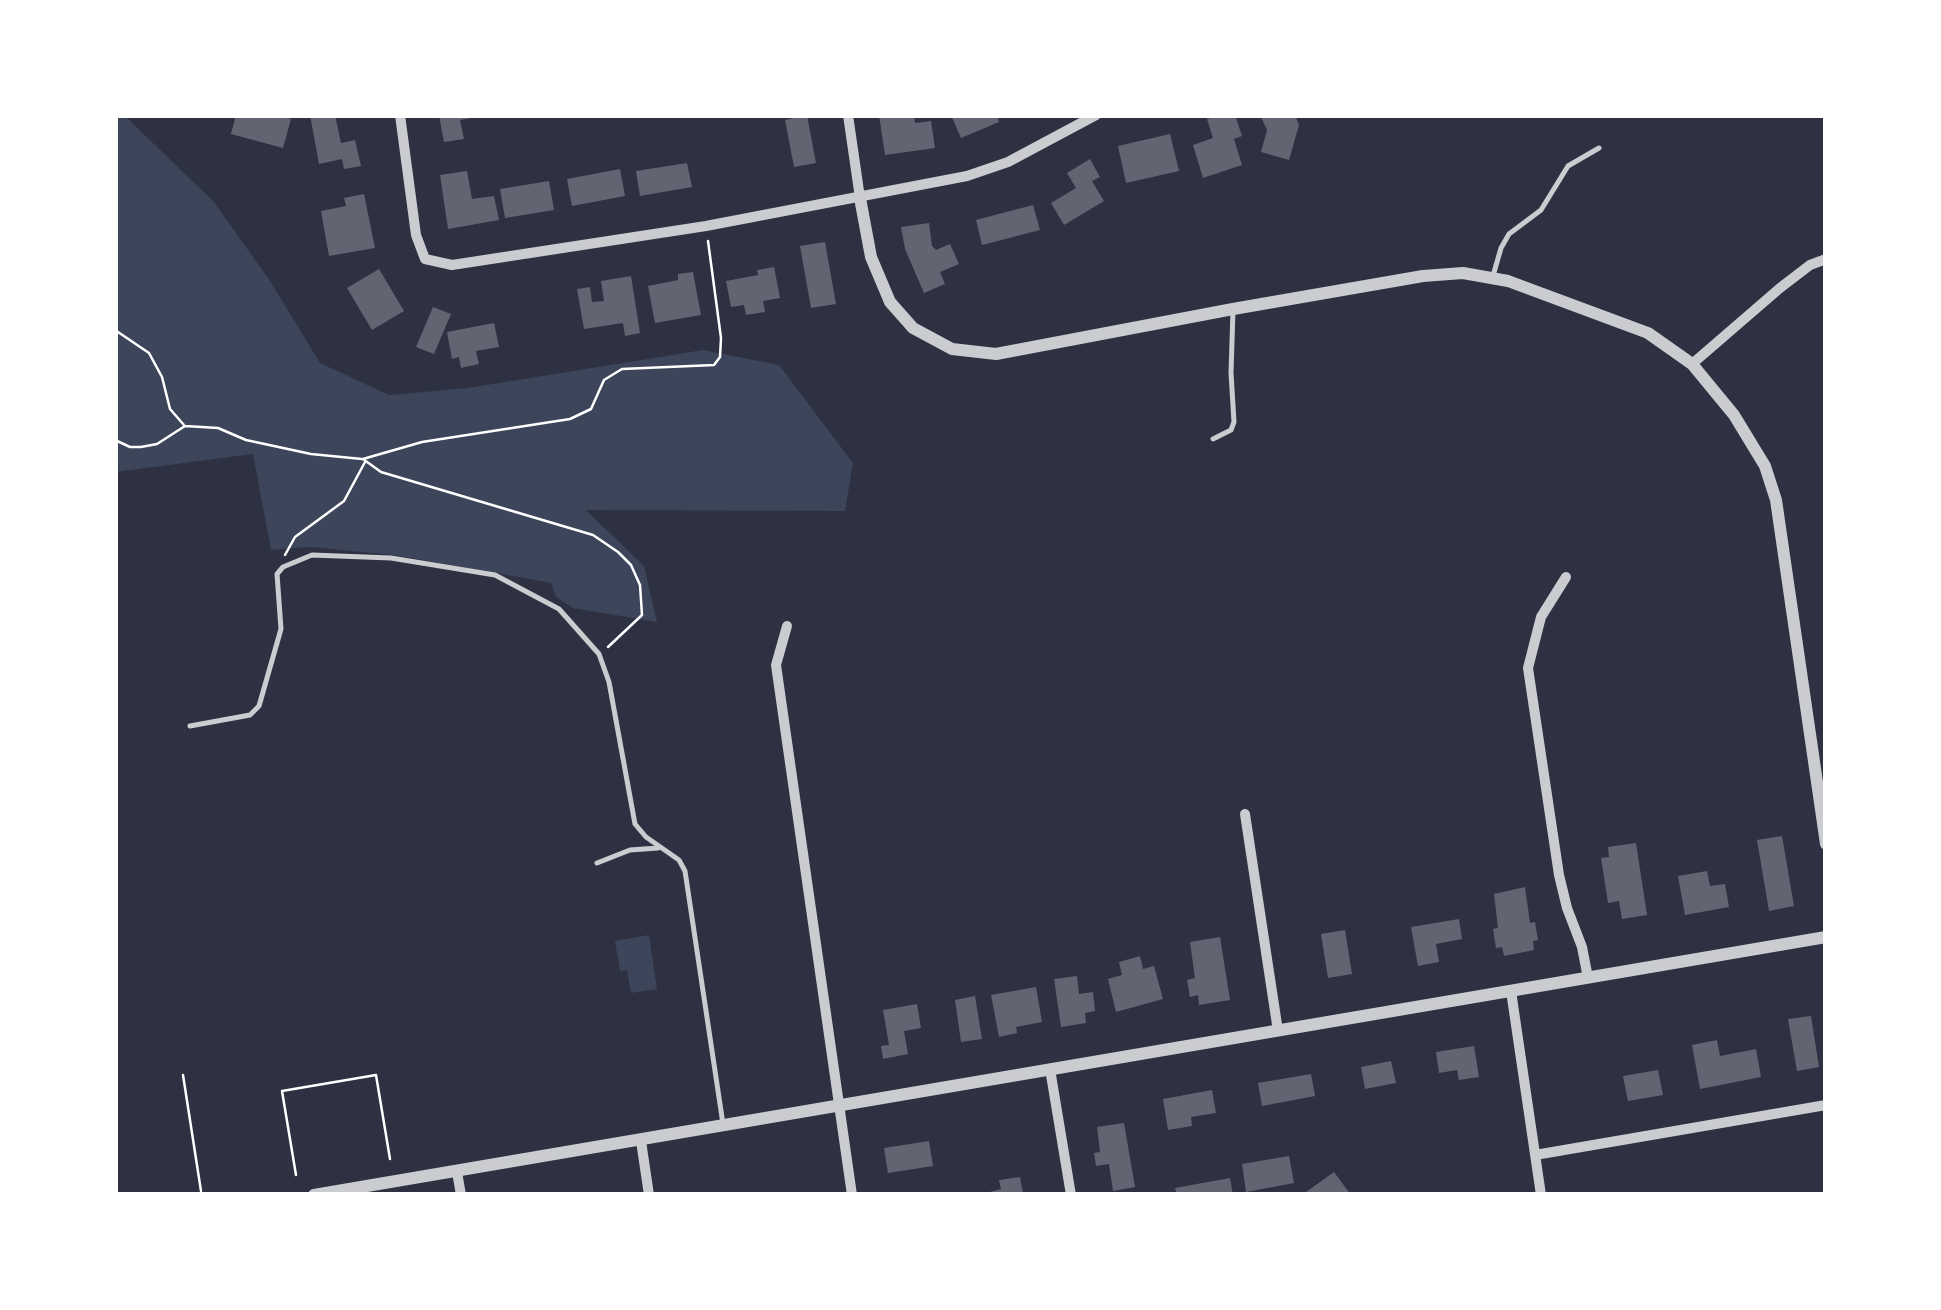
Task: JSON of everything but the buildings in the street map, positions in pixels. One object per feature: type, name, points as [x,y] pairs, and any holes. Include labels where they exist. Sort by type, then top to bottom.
[{"type":"street","points":[[400,115],[416,236],[425,259],[452,265],[706,226],[966,176],[1008,162],[1096,115]]},
{"type":"street","points":[[848,115],[871,258],[890,302],[913,328],[952,349],[996,354],[1422,276],[1463,273],[1492,278],[1648,333],[1692,364],[1734,415],[1765,466],[1776,500],[1826,844]]},
{"type":"street","points":[[1692,364],[1780,288],[1810,266],[1826,260]]},
{"type":"street","points":[[1566,577],[1542,616],[1528,668],[1559,875],[1588,978]]},
{"type":"street","points":[[786,626],[776,664],[852,1195]]},
{"type":"street","points":[[1245,814],[1278,1031]]},
{"type":"street","points":[[314,1195],[1826,937]]},
{"type":"street","points":[[1511,991],[1541,1195]]},
{"type":"street","points":[[1050,1070],[1071,1195]]},
{"type":"street","points":[[1535,1155],[1826,1105]]},
{"type":"street","points":[[640,1142],[649,1195]]},
{"type":"street","points":[[457,1172],[461,1195]]},
{"type":"lane","points":[[1492,278],[1509,234],[1542,210],[1568,166],[1599,148]]},
{"type":"lane","points":[[1213,439],[1231,430],[1234,422],[1233,309]]},
{"type":"lane","points":[[190,726],[250,715],[259,706],[281,629],[277,574],[312,555],[392,558],[495,575],[559,609],[599,654],[609,682],[634,824],[646,838],[679,860],[684,872],[724,1126]]},
{"type":"lane","points":[[597,864],[630,850],[661,848]]},
{"type":"path","points":[[115,440],[141,447],[156,444],[185,426],[218,428],[246,440],[364,460],[422,442],[570,419],[591,409],[604,380],[622,369],[714,365],[720,358],[721,338],[708,242]]},
{"type":"path","points":[[115,330],[150,353],[162,377],[170,409],[185,426]]},
{"type":"path","points":[[283,568],[288,543],[344,501],[364,460]]},
{"type":"path","points":[[364,460],[381,472],[593,535],[618,552],[632,565],[640,585],[642,615],[599,654]]},
{"type":"path","points":[[183,1074],[201,1191]]},
{"type":"path","points":[[296,1175],[282,1091],[376,1075],[390,1159]]},
{"type":"shaded area","points":[[115,115],[124,115],[214,202],[270,281],[320,363],[389,395],[468,388],[703,350],[779,365],[853,463],[845,511],[586,510],[644,566],[657,622],[573,608],[556,597],[551,583],[394,555],[310,547],[271,550],[253,454],[115,472]]},
{"type":"shaded area","points":[[649,935],[657,989],[631,993],[627,970],[620,971],[615,941]]}]
